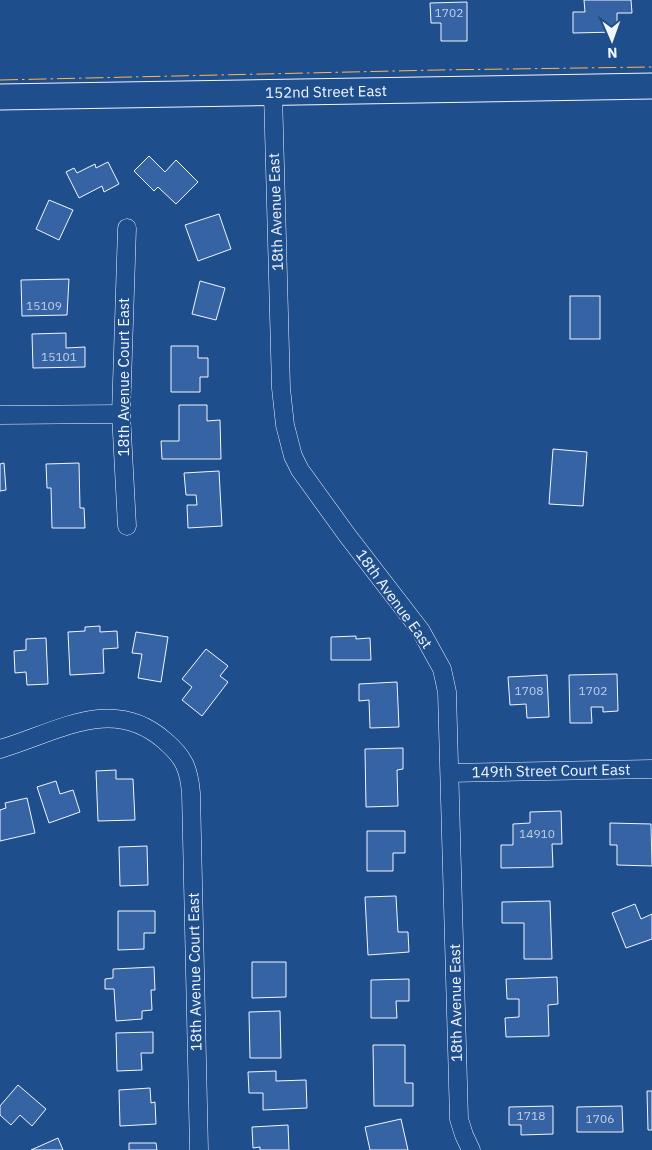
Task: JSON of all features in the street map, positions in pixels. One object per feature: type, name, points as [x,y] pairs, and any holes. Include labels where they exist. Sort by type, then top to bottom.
[{"type":"main road","name":"152nd Street East","points":[[0,98],[652,86]]},
{"type":"street","name":"18th Avenue East","points":[[273,93],[281,388],[285,425],[293,456],[309,484],[421,631],[442,669],[447,692],[459,1119],[471,1150]]},
{"type":"street","name":"18th Avenue Court East","points":[[127,228],[121,414],[128,526]]},
{"type":"street","points":[[0,415],[121,414]]},
{"type":"street","name":"18th Avenue Court East","points":[[0,749],[85,720],[120,718],[146,727],[170,745],[186,765],[190,777],[198,1150]]},
{"type":"street","name":"149th Street Court East","points":[[450,772],[652,770]]},
{"type":"building","points":[[584,0],[631,0],[632,13],[617,13],[617,32],[573,33],[573,12],[585,12]]},
{"type":"building","points":[[467,2],[467,41],[441,41],[441,23],[431,23],[430,3]]},
{"type":"building","points":[[149,156],[165,172],[176,160],[198,182],[176,204],[158,187],[154,191],[134,171]]},
{"type":"building","points":[[108,162],[119,184],[104,192],[102,186],[79,198],[66,172],[74,168],[77,173],[95,164],[96,168]]},
{"type":"building","points":[[49,200],[73,210],[59,240],[36,229]]},
{"type":"building","points":[[219,214],[231,249],[198,261],[185,225]]},
{"type":"building","points":[[69,279],[67,315],[22,316],[21,280]]},
{"type":"building","points":[[200,281],[225,288],[216,320],[192,314]]},
{"type":"building","points":[[570,296],[600,296],[600,339],[570,339]]},
{"type":"building","points":[[66,333],[66,348],[85,347],[85,367],[33,368],[32,334]]},
{"type":"building","points":[[171,346],[198,346],[198,358],[208,358],[208,377],[200,377],[200,392],[171,392]]},
{"type":"building","points":[[179,405],[207,405],[207,421],[220,420],[221,459],[162,459],[161,441],[179,441]]},
{"type":"building","points":[[553,449],[587,452],[583,506],[549,504]]},
{"type":"building","points":[[4,463],[6,490],[0,491],[0,464]]},
{"type":"building","points":[[79,463],[80,508],[84,508],[85,528],[52,528],[51,488],[47,488],[46,464]]},
{"type":"building","points":[[219,471],[222,526],[188,528],[187,505],[197,505],[196,495],[186,495],[184,473]]},
{"type":"building","points":[[100,626],[100,632],[117,631],[118,648],[103,649],[104,673],[70,675],[68,632],[85,631],[85,627]]},
{"type":"building","points":[[136,632],[168,637],[161,682],[138,678],[142,654],[132,653]]},
{"type":"building","points":[[356,636],[356,639],[370,638],[371,660],[331,660],[331,637]]},
{"type":"building","points":[[46,638],[48,684],[27,685],[26,672],[15,673],[14,651],[26,650],[26,639]]},
{"type":"building","points":[[206,649],[228,666],[220,676],[228,682],[202,716],[182,700],[192,687],[182,679]]},
{"type":"building","points":[[617,674],[618,711],[603,712],[603,707],[591,707],[592,723],[570,723],[569,675]]},
{"type":"building","points":[[547,675],[549,717],[527,718],[526,704],[510,705],[508,677]]},
{"type":"building","points":[[397,682],[399,727],[370,728],[369,700],[359,701],[359,684]]},
{"type":"building","points":[[403,748],[403,769],[397,770],[398,806],[366,807],[365,749]]},
{"type":"building","points":[[116,770],[116,779],[133,779],[135,820],[98,821],[96,771]]},
{"type":"building","points":[[56,781],[60,794],[73,790],[80,812],[49,823],[37,787]]},
{"type":"building","points":[[27,798],[35,833],[0,841],[0,810],[6,808],[5,803]]},
{"type":"building","points":[[561,811],[562,844],[552,844],[553,867],[501,868],[501,845],[513,845],[513,824],[530,823],[530,812]]},
{"type":"building","points":[[610,823],[651,824],[652,866],[617,865],[617,845],[610,845]]},
{"type":"building","points":[[367,831],[405,831],[405,853],[393,853],[393,871],[367,871]]},
{"type":"building","points":[[147,846],[148,885],[120,886],[119,847]]},
{"type":"building","points":[[396,896],[398,932],[408,932],[409,952],[368,955],[365,897]]},
{"type":"building","points":[[550,901],[552,959],[524,959],[524,923],[502,923],[502,902]]},
{"type":"building","points":[[635,904],[641,919],[652,914],[652,939],[626,948],[612,913]]},
{"type":"building","points":[[118,911],[155,911],[155,933],[144,933],[144,949],[118,950]]},
{"type":"building","points":[[252,962],[286,962],[286,997],[252,998]]},
{"type":"building","points":[[154,967],[155,990],[151,990],[152,1010],[142,1011],[142,1019],[116,1021],[114,989],[105,989],[105,979],[113,978],[113,969]]},
{"type":"building","points":[[557,977],[558,1004],[548,1005],[549,1036],[506,1037],[505,1018],[519,1017],[519,999],[507,999],[506,979]]},
{"type":"building","points":[[409,979],[409,1001],[396,1001],[397,1018],[371,1018],[371,980]]},
{"type":"building","points":[[280,1011],[281,1058],[250,1058],[249,1012]]},
{"type":"building","points":[[153,1032],[153,1053],[141,1053],[142,1070],[117,1071],[116,1033]]},
{"type":"building","points":[[373,1045],[405,1045],[405,1083],[413,1083],[413,1106],[374,1106]]},
{"type":"building","points":[[276,1071],[276,1081],[306,1080],[307,1108],[263,1110],[263,1093],[249,1093],[248,1072]]},
{"type":"building","points":[[18,1085],[46,1109],[32,1126],[20,1115],[11,1125],[0,1115],[0,1106]]},
{"type":"building","points":[[150,1088],[151,1103],[155,1102],[156,1124],[120,1126],[119,1090]]},
{"type":"building","points":[[647,1091],[652,1091],[652,1130],[648,1130]]},
{"type":"building","points":[[553,1106],[553,1134],[521,1135],[521,1125],[509,1125],[509,1107]]},
{"type":"building","points":[[622,1106],[623,1132],[577,1132],[577,1107]]},
{"type":"building","points":[[401,1119],[408,1150],[370,1150],[365,1127]]},
{"type":"building","points":[[288,1125],[289,1150],[260,1150],[260,1147],[253,1148],[252,1127]]},
{"type":"building","points":[[58,1138],[63,1150],[31,1150]]},
{"type":"building","points":[[129,1143],[156,1143],[157,1150],[129,1150]]},
{"type":"power","points":[[0,80],[652,67]]}]
